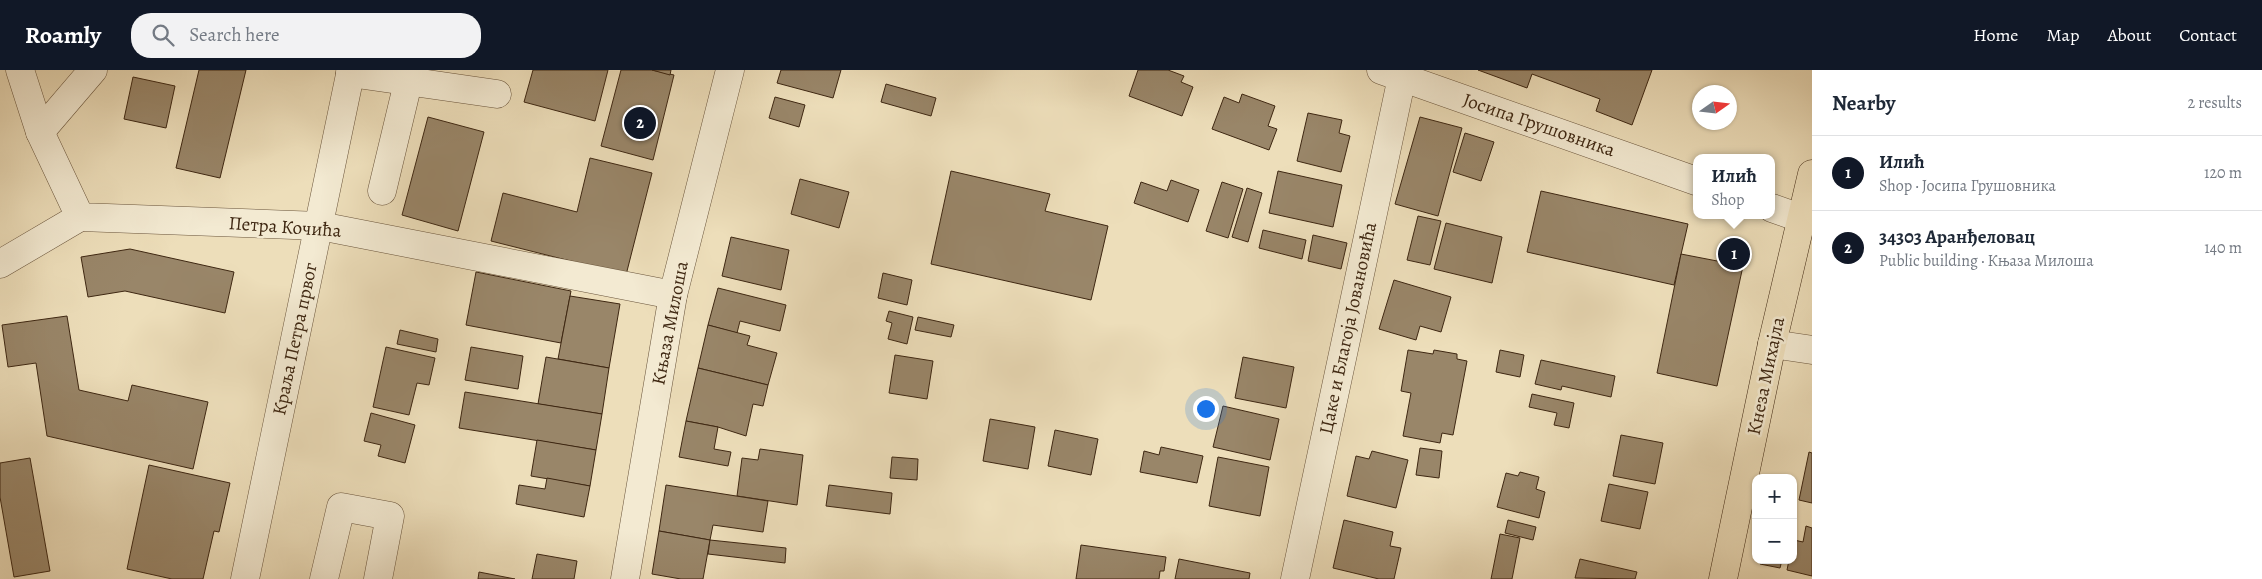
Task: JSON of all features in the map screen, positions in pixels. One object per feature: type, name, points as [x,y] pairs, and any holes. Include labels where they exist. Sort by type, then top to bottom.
[{"type":"main road","name":"Кнеза Михајла","points":[[1723,579],[1772,344],[1800,218],[1812,174]]},
{"type":"street","points":[[0,264],[80,217],[40,132],[20,70]]},
{"type":"street","points":[[40,132],[93,70]]},
{"type":"street","name":"Књаза Милоша","points":[[625,579],[673,295],[730,70]]},
{"type":"street","points":[[350,72],[410,76],[497,94]]},
{"type":"street","name":"Краља Петра првог","points":[[245,579],[320,226],[350,72]]},
{"type":"street","name":"Јосипа Грушовника","points":[[1390,72],[1693,180]]},
{"type":"street","name":"Цаке и Благоја Јовановића","points":[[1295,579],[1390,72]]},
{"type":"street","points":[[382,191],[410,76]]},
{"type":"street","points":[[1775,209],[1800,218]]},
{"type":"street","name":"Петра Кочића","points":[[80,217],[320,226],[673,295]]},
{"type":"street","points":[[1772,344],[1812,350]]},
{"type":"street","points":[[324,579],[341,507],[390,516],[378,579]]},
{"type":"building","points":[[199,70],[246,70],[220,178],[176,168]]},
{"type":"building","points":[[533,70],[608,70],[595,121],[524,102]]},
{"type":"building","points":[[621,70],[652,70],[674,75],[653,160],[601,146]]},
{"type":"building","points":[[652,70],[671,70],[670,75]]},
{"type":"building","points":[[781,70],[841,70],[833,98],[777,83]]},
{"type":"building","points":[[1138,70],[1168,70],[1184,76],[1181,82],[1193,87],[1182,116],[1129,96]]},
{"type":"building","points":[[1478,70],[1652,70],[1632,125],[1596,111],[1600,99],[1532,74],[1527,88]]},
{"type":"building","points":[[133,77],[175,86],[166,128],[124,119]]},
{"type":"building","points":[[886,84],[936,98],[931,116],[881,102]]},
{"type":"building","points":[[1242,94],[1275,106],[1268,126],[1277,129],[1269,150],[1212,129],[1224,97],[1239,103]]},
{"type":"building","points":[[775,97],[805,105],[799,127],[769,118]]},
{"type":"building","points":[[1308,113],[1342,120],[1339,133],[1350,136],[1341,172],[1297,161]]},
{"type":"building","points":[[428,117],[484,132],[458,231],[402,215]]},
{"type":"building","points":[[1420,117],[1462,128],[1438,216],[1395,204]]},
{"type":"building","points":[[1465,133],[1494,142],[1481,181],[1453,172]]},
{"type":"building","points":[[590,158],[652,173],[626,275],[491,241],[503,193],[577,212]]},
{"type":"building","points":[[951,171],[1050,194],[1045,211],[1108,226],[1091,300],[931,264]]},
{"type":"building","points":[[1278,171],[1342,185],[1333,227],[1269,213]]},
{"type":"building","points":[[800,179],[849,192],[839,228],[791,214]]},
{"type":"building","points":[[1171,180],[1199,190],[1188,222],[1134,203],[1141,182],[1167,191]]},
{"type":"building","points":[[1222,182],[1243,189],[1228,238],[1206,231]]},
{"type":"building","points":[[1247,188],[1262,193],[1248,242],[1232,237]]},
{"type":"building","points":[[1541,191],[1688,224],[1674,285],[1527,252]]},
{"type":"building","points":[[1418,216],[1441,221],[1430,265],[1407,260]]},
{"type":"building","points":[[1446,223],[1502,237],[1492,283],[1434,269]]},
{"type":"building","points":[[1263,230],[1306,240],[1302,259],[1259,248]]},
{"type":"building","points":[[1313,235],[1347,243],[1341,269],[1308,261]]},
{"type":"building","points":[[731,237],[789,250],[781,290],[722,276]]},
{"type":"building","points":[[130,249],[234,272],[225,313],[125,291],[88,297],[81,257]]},
{"type":"building","points":[[1681,254],[1743,266],[1717,386],[1657,373]]},
{"type":"building","points":[[476,272],[571,291],[561,343],[466,325]]},
{"type":"building","points":[[883,273],[912,280],[907,305],[878,298]]},
{"type":"building","points":[[1394,280],[1451,297],[1441,332],[1420,326],[1416,340],[1379,329]]},
{"type":"building","points":[[718,288],[786,305],[780,331],[740,321],[737,333],[708,325]]},
{"type":"building","points":[[570,296],[620,304],[609,368],[558,359]]},
{"type":"building","points":[[889,311],[913,317],[907,344],[888,339],[892,323],[886,321]]},
{"type":"building","points":[[67,316],[79,390],[128,401],[132,385],[208,402],[193,469],[47,436],[36,363],[8,367],[2,325]]},
{"type":"building","points":[[918,317],[954,325],[951,337],[915,330]]},
{"type":"building","points":[[708,325],[750,336],[747,345],[777,353],[768,385],[698,368]]},
{"type":"building","points":[[400,330],[438,339],[436,352],[397,344]]},
{"type":"building","points":[[386,347],[435,358],[429,385],[417,383],[409,415],[373,407]]},
{"type":"building","points":[[471,347],[523,356],[518,389],[465,380]]},
{"type":"building","points":[[1408,350],[1433,354],[1434,350],[1457,354],[1457,359],[1467,361],[1453,435],[1442,433],[1440,443],[1403,436],[1411,393],[1401,391]]},
{"type":"building","points":[[1500,350],[1524,355],[1520,377],[1496,372]]},
{"type":"building","points":[[895,355],[933,361],[927,399],[889,393]]},
{"type":"building","points":[[546,357],[609,368],[602,414],[538,404]]},
{"type":"building","points":[[1243,357],[1294,367],[1286,408],[1235,398]]},
{"type":"building","points":[[1541,360],[1615,376],[1611,397],[1562,386],[1561,390],[1535,384]]},
{"type":"building","points":[[698,368],[768,385],[763,406],[753,404],[746,436],[718,427],[686,421]]},
{"type":"building","points":[[465,392],[602,414],[596,450],[459,428]]},
{"type":"building","points":[[1532,394],[1574,403],[1569,428],[1554,425],[1557,413],[1529,407]]},
{"type":"building","points":[[1223,406],[1279,419],[1270,460],[1213,447]]},
{"type":"building","points":[[371,413],[415,425],[405,463],[378,456],[381,445],[364,441]]},
{"type":"building","points":[[990,419],[1035,427],[1028,469],[983,461]]},
{"type":"building","points":[[686,421],[718,427],[714,449],[731,452],[728,466],[679,457]]},
{"type":"building","points":[[1055,430],[1098,439],[1091,475],[1048,466]]},
{"type":"building","points":[[1621,435],[1663,443],[1655,484],[1613,476]]},
{"type":"building","points":[[537,440],[596,450],[590,486],[531,476]]},
{"type":"building","points":[[1161,447],[1203,456],[1197,483],[1140,472],[1144,451],[1159,455]]},
{"type":"building","points":[[1420,448],[1442,451],[1439,478],[1416,475]]},
{"type":"building","points":[[760,449],[803,455],[797,505],[737,496],[742,458],[758,460]]},
{"type":"building","points":[[1372,451],[1408,460],[1396,508],[1347,496],[1356,456],[1369,459]]},
{"type":"building","points":[[1809,452],[1812,453],[1812,503],[1799,500]]},
{"type":"building","points":[[892,457],[918,459],[917,480],[890,478]]},
{"type":"building","points":[[1218,457],[1269,467],[1260,516],[1209,506]]},
{"type":"building","points":[[30,458],[50,571],[14,577],[0,497],[0,463]]},
{"type":"building","points":[[149,465],[230,483],[219,532],[214,531],[203,579],[172,579],[127,569]]},
{"type":"building","points":[[1520,472],[1539,477],[1536,489],[1545,492],[1539,518],[1497,507],[1506,473],[1518,476]]},
{"type":"building","points":[[547,478],[590,486],[584,517],[516,504],[519,485],[545,489]]},
{"type":"building","points":[[1609,484],[1648,492],[1640,529],[1601,521]]},
{"type":"building","points":[[666,485],[768,501],[763,532],[713,525],[710,540],[659,531]]},
{"type":"building","points":[[829,485],[892,493],[890,514],[826,506]]},
{"type":"building","points":[[1344,520],[1393,532],[1390,546],[1401,548],[1394,579],[1379,579],[1333,568]]},
{"type":"building","points":[[1508,520],[1536,527],[1533,540],[1505,533]]},
{"type":"building","points":[[1806,526],[1812,528],[1812,576],[1787,570],[1788,564],[1797,564],[1797,541],[1803,542]]},
{"type":"building","points":[[659,531],[710,540],[703,579],[681,579],[652,574]]},
{"type":"building","points":[[1500,534],[1520,538],[1512,579],[1491,579]]},
{"type":"building","points":[[710,540],[786,548],[785,563],[708,554]]},
{"type":"building","points":[[1081,545],[1166,557],[1164,571],[1160,571],[1159,579],[1076,579]]},
{"type":"building","points":[[537,554],[577,561],[574,579],[532,579]]},
{"type":"building","points":[[1179,559],[1250,573],[1249,579],[1175,579]]},
{"type":"building","points":[[1580,559],[1637,572],[1635,579],[1575,578]]},
{"type":"building","points":[[1760,564],[1781,564],[1780,568]]},
{"type":"building","points":[[479,572],[515,579],[478,579]]},
{"type":"place","name":"34303 Аранђеловац","points":[[640,123]]},
{"type":"place","name":"Илић","points":[[1734,254]]}]
